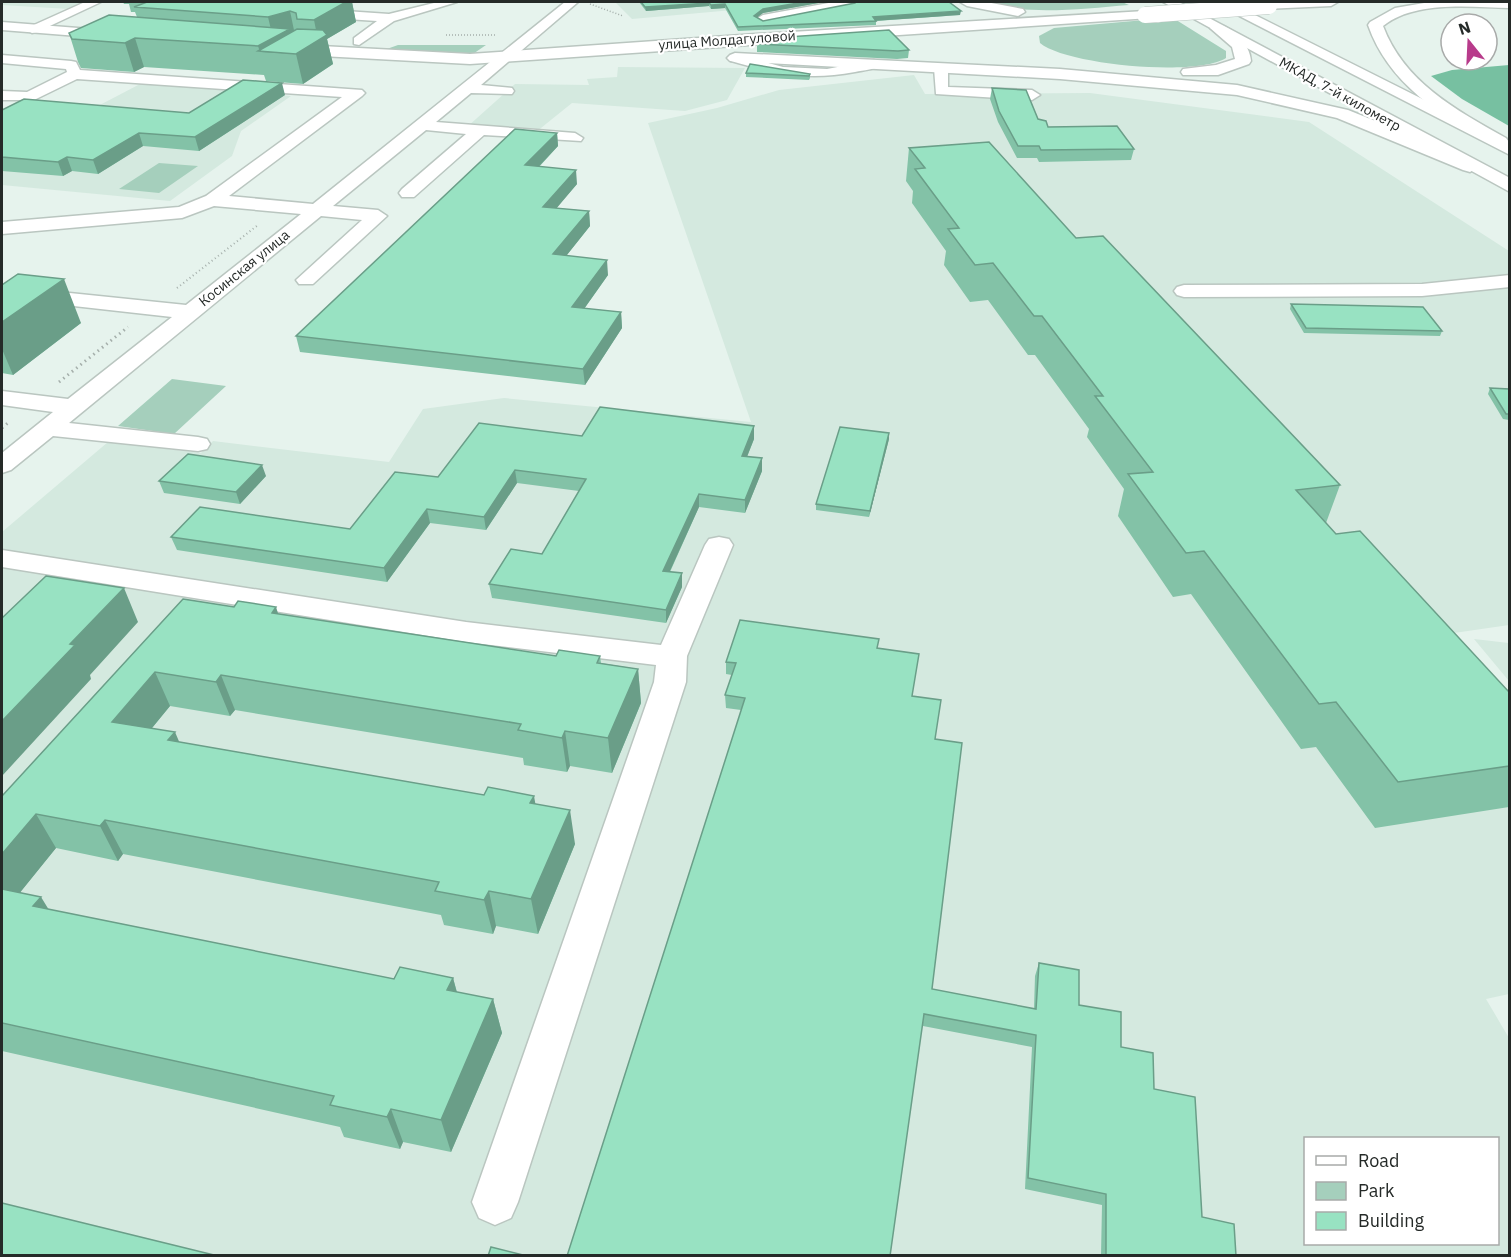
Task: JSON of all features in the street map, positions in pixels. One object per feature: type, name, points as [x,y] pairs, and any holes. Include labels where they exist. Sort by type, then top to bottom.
[{"type":"main road","points":[[967,2],[1011,12],[1080,17]]},
{"type":"main road","name":"МКАД, 7-й километр","points":[[1170,2],[1509,186]]},
{"type":"main road","name":"МКАД, 7-й километр","points":[[1219,2],[1509,149]]},
{"type":"main road","name":"улица Молдагуловой","points":[[438,42],[359,41],[281,45],[439,59],[506,57],[1080,17],[1245,2]]},
{"type":"main road","name":"улица Молдагуловой","points":[[1140,12],[1331,2]]},
{"type":"main road","points":[[1495,2],[1509,3]]},
{"type":"main road","points":[[752,21],[848,3]]},
{"type":"main road","points":[[1509,3],[1449,3],[1405,8],[1389,12],[1375,25],[1378,35],[1396,65],[1414,84],[1442,106],[1509,149]]},
{"type":"main road","points":[[1027,39],[1028,32],[1034,28],[1080,17]]},
{"type":"main road","name":"улица Молдагуловой","points":[[483,42],[659,40],[1080,17]]},
{"type":"main road","points":[[552,42],[705,26]]},
{"type":"main road","points":[[2,27],[130,36]]},
{"type":"main road","points":[[1056,57],[1102,66],[1172,72],[1218,70],[1244,61],[1244,53],[1236,42],[1217,27]]},
{"type":"main road","points":[[541,54],[736,58],[874,64],[1159,81],[1237,90],[1298,102],[1384,129],[1487,174]]},
{"type":"street","points":[[32,29],[95,2]]},
{"type":"street","points":[[307,12],[388,18],[451,2]]},
{"type":"street","name":"Косинская улица","points":[[2,465],[572,2]]},
{"type":"street","points":[[359,41],[388,18]]},
{"type":"street","points":[[2,59],[40,52],[73,32]]},
{"type":"street","points":[[756,38],[767,51]]},
{"type":"street","points":[[40,52],[71,65],[75,74]]},
{"type":"street","points":[[439,59],[470,64],[487,72]]},
{"type":"street","points":[[941,68],[941,91],[1034,100],[1024,72]]},
{"type":"street","points":[[2,95],[29,97],[75,74],[357,93],[212,200],[182,212],[2,228]]},
{"type":"street","points":[[466,88],[507,91]]},
{"type":"street","points":[[419,125],[575,138]]},
{"type":"street","points":[[408,194],[480,130]]},
{"type":"street","points":[[212,200],[378,216],[306,280]]},
{"type":"street","points":[[1184,291],[1422,290],[1509,281]]},
{"type":"street","points":[[2,292],[189,312]]},
{"type":"street","points":[[2,398],[72,407]]},
{"type":"street","points":[[47,428],[198,444]]},
{"type":"street","points":[[495,1202],[670,682],[672,656],[719,545]]},
{"type":"street","points":[[2,558],[466,632],[638,654],[672,656]]},
{"type":"path","points":[[584,2],[623,16]]},
{"type":"path","points":[[2,428],[281,207]]},
{"type":"shaded area","points":[[2,2],[86,2],[69,9],[2,5]]},
{"type":"shaded area","points":[[615,2],[823,2],[632,19]]},
{"type":"shaded area","points":[[618,67],[745,68],[727,100],[685,111],[572,103],[536,132],[467,127],[515,84],[589,85],[587,79],[617,77]]},
{"type":"shaded area","points":[[914,75],[925,94],[1090,93],[1309,122],[1509,251],[1509,625],[1454,633],[1509,703],[1509,994],[1486,999],[1509,1038],[1509,1255],[2,1255],[2,532],[108,442],[201,453],[213,441],[389,462],[423,409],[504,398],[751,422],[648,123],[717,108],[779,90]]},
{"type":"shaded area","points":[[142,83],[291,96],[241,131],[232,156],[170,201],[2,185],[2,116],[96,107]]},
{"type":"shaded area","points":[[1474,639],[1509,643],[1509,681]]},
{"type":"green space","points":[[980,2],[1122,2],[1129,5],[1073,10],[1035,10]]},
{"type":"green space","points":[[1173,18],[1226,51],[1226,58],[1211,64],[1188,67],[1132,66],[1076,57],[1054,51],[1040,43],[1039,36],[1054,28],[1145,20],[1158,23]]},
{"type":"green space","points":[[398,45],[486,45],[470,56],[384,50]]},
{"type":"green space","points":[[1509,65],[1509,126],[1462,99],[1431,76],[1445,72],[1499,72],[1499,66]]},
{"type":"green space","points":[[159,163],[198,166],[159,193],[119,189]]},
{"type":"green space","points":[[172,379],[226,386],[174,434],[118,426]]},
{"type":"building","points":[[147,2],[346,2],[314,20],[297,19],[296,13],[290,11],[268,17],[134,7]]},
{"type":"building","points":[[641,2],[804,2],[763,9],[754,16],[763,21],[856,2],[949,2],[961,11],[873,17],[876,21],[738,27],[725,4],[645,7]]},
{"type":"building","points":[[109,15],[290,29],[258,46],[135,38],[125,43],[72,39],[69,33]]},
{"type":"building","points":[[297,29],[323,30],[327,35],[296,54],[258,51]]},
{"type":"building","points":[[889,30],[909,50],[757,44],[760,39]]},
{"type":"building","points":[[750,64],[810,74],[809,76],[746,73]]},
{"type":"building","points":[[243,80],[282,83],[195,137],[139,133],[93,160],[67,157],[58,162],[2,157],[2,110],[24,99],[189,113]]},
{"type":"building","points":[[992,88],[1026,90],[1038,119],[1046,121],[1048,127],[1117,126],[1134,149],[1041,150],[1039,146],[1018,146],[999,111]]},
{"type":"building","points":[[515,129],[557,133],[525,165],[576,170],[543,207],[589,211],[553,254],[607,260],[572,307],[621,312],[583,369],[296,336]]},
{"type":"building","points":[[989,142],[1076,238],[1103,236],[1340,485],[1296,490],[1336,534],[1360,531],[1509,692],[1509,766],[1398,782],[1336,702],[1319,704],[1204,551],[1186,553],[1128,474],[1153,472],[1095,396],[1103,396],[1042,316],[1034,316],[993,263],[975,265],[948,229],[959,228],[915,169],[925,168],[909,148]]},
{"type":"building","points":[[18,274],[64,279],[2,322],[2,285]]},
{"type":"building","points":[[1291,304],[1423,307],[1442,331],[1306,328]]},
{"type":"building","points":[[1490,388],[1509,389],[1509,414],[1506,414]]},
{"type":"building","points":[[600,407],[754,426],[742,456],[762,458],[745,500],[699,494],[663,571],[682,573],[666,610],[489,584],[511,549],[542,554],[586,479],[515,470],[484,517],[427,509],[384,568],[171,537],[200,507],[350,529],[395,472],[438,477],[479,423],[582,436]]},
{"type":"building","points":[[840,427],[889,433],[870,511],[816,504]]},
{"type":"building","points":[[188,454],[262,465],[236,492],[159,481]]},
{"type":"building","points":[[46,576],[124,588],[70,644],[75,645],[2,721],[2,618]]},
{"type":"building","points":[[183,599],[234,607],[238,601],[276,607],[272,613],[556,656],[559,650],[600,656],[597,663],[638,669],[608,738],[565,731],[562,738],[518,730],[521,724],[221,675],[216,682],[155,672],[112,722],[175,732],[168,740],[484,795],[488,787],[534,796],[530,803],[570,810],[531,899],[489,891],[484,900],[435,891],[439,882],[105,820],[100,826],[36,814],[2,854],[2,796]]},
{"type":"building","points":[[740,620],[879,639],[877,648],[919,654],[912,696],[941,700],[935,739],[962,743],[932,989],[1036,1009],[1039,963],[1079,970],[1079,1005],[1121,1012],[1121,1047],[1153,1053],[1154,1089],[1195,1097],[1202,1217],[1234,1224],[1236,1256],[1106,1256],[1106,1194],[1028,1178],[1036,1035],[924,1014],[890,1256],[567,1256],[745,698],[725,695],[736,663],[726,662]]},
{"type":"building","points":[[2,889],[41,897],[33,906],[394,979],[400,967],[453,978],[447,990],[493,999],[441,1120],[391,1109],[387,1117],[330,1105],[334,1096],[2,1023]]},
{"type":"building","points":[[2,1203],[218,1256],[2,1256]]},
{"type":"building","points":[[491,1247],[527,1256],[488,1256]]}]
